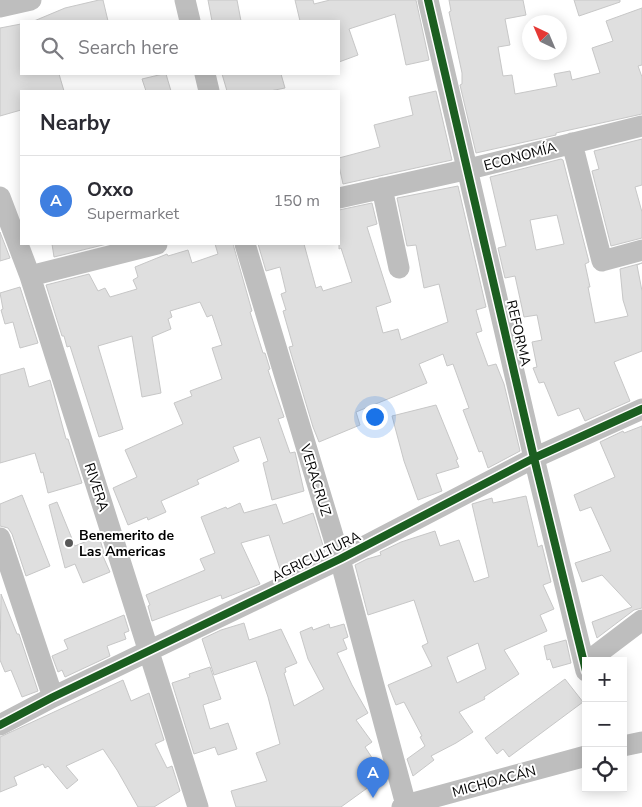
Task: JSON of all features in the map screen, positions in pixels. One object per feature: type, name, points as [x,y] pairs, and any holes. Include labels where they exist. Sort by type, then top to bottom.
[{"type":"street","points":[[0,7],[31,0]]},
{"type":"street","points":[[185,0],[190,20]]},
{"type":"street","name":"REFORMA","points":[[428,0],[534,458],[584,657]]},
{"type":"street","points":[[204,75],[209,90]]},
{"type":"street","name":"ECONOMÍA","points":[[340,198],[468,169],[642,126]]},
{"type":"street","points":[[572,143],[602,261],[642,250]]},
{"type":"street","points":[[382,188],[399,268]]},
{"type":"street","name":"RIVERA","points":[[0,196],[30,276],[198,807]]},
{"type":"street","points":[[30,276],[153,245]]},
{"type":"street","name":"VERACRUZ","points":[[245,245],[340,559],[404,806]]},
{"type":"street","name":"AGRICULTURA","points":[[0,726],[53,697],[340,559],[534,458],[642,409]]},
{"type":"street","points":[[0,538],[53,697]]},
{"type":"street","points":[[596,657],[642,620]]},
{"type":"street","points":[[627,745],[642,742]]},
{"type":"street","name":"MICHOACÁN","points":[[404,806],[582,757]]},
{"type":"building","points":[[103,0],[108,20],[36,20],[65,8]]},
{"type":"building","points":[[208,0],[237,0],[241,20],[212,20]]},
{"type":"building","points":[[295,0],[313,0],[314,4],[330,0],[416,0],[429,60],[406,65],[395,14],[349,29],[358,55],[340,62],[340,20],[300,20]]},
{"type":"building","points":[[449,0],[523,0],[526,15],[505,19],[510,45],[498,47],[503,76],[512,75],[515,94],[557,86],[554,74],[570,71],[572,80],[600,73],[592,48],[613,41],[606,21],[642,8],[642,65],[638,66],[642,77],[642,114],[476,153],[460,85],[462,84],[462,73],[449,12],[451,11]]},
{"type":"building","points":[[574,0],[620,0],[620,2],[579,16]]},
{"type":"building","points":[[20,24],[20,75],[59,75],[64,90],[20,90],[20,110],[0,116],[0,28]]},
{"type":"building","points":[[166,75],[171,90],[146,90],[142,79]]},
{"type":"building","points":[[222,75],[281,75],[285,88],[275,90],[227,90]]},
{"type":"building","points":[[436,91],[452,160],[343,184],[340,158],[380,147],[374,125],[413,115],[409,97]]},
{"type":"building","points":[[642,139],[642,185],[635,187],[642,212],[642,238],[611,246],[592,171],[599,169],[594,151]]},
{"type":"building","points":[[563,160],[589,262],[585,264],[595,323],[628,316],[623,300],[620,269],[642,263],[637,265],[642,291],[642,351],[614,362],[630,401],[585,421],[579,408],[558,416],[544,382],[539,383],[533,368],[537,367],[532,342],[542,340],[537,315],[524,317],[515,276],[505,278],[498,248],[506,246],[490,177]],"holes":[[[557,215],[564,244],[536,250],[530,220]]]},
{"type":"building","points":[[458,186],[486,307],[476,310],[482,331],[476,333],[488,366],[496,364],[504,384],[520,451],[488,468],[482,451],[479,452],[463,410],[469,408],[453,364],[447,366],[443,354],[419,364],[427,383],[356,412],[360,425],[319,442],[313,427],[289,347],[293,346],[283,311],[286,310],[281,294],[286,292],[280,267],[266,271],[258,245],[304,245],[316,288],[321,286],[323,291],[352,282],[341,248],[339,249],[340,210],[372,203],[377,224],[367,227],[391,302],[376,307],[383,333],[398,329],[401,340],[448,322],[439,284],[424,288],[416,245],[407,246],[397,198]]},
{"type":"building","points":[[0,232],[10,258],[0,261]]},
{"type":"building","points":[[52,245],[103,245],[54,257]]},
{"type":"building","points":[[215,245],[233,245],[252,311],[250,312],[263,353],[265,353],[270,369],[268,370],[284,417],[278,419],[290,453],[295,452],[304,491],[272,500],[263,463],[268,461],[260,437],[233,447],[239,461],[197,480],[199,484],[161,501],[166,512],[148,520],[147,517],[128,525],[113,488],[137,477],[125,450],[183,424],[174,403],[192,396],[190,391],[222,379],[212,348],[222,345],[212,315],[207,317],[200,302],[170,311],[172,317],[168,319],[171,329],[152,337],[161,393],[142,397],[132,336],[98,346],[123,429],[99,437],[70,346],[67,347],[64,336],[62,336],[46,285],[89,274],[98,291],[105,288],[110,297],[137,289],[133,280],[138,277],[135,267],[167,254],[168,256],[188,250],[192,263],[218,254]]},
{"type":"building","points":[[20,287],[38,343],[20,348],[13,322],[5,324],[1,310],[3,309],[0,293]]},
{"type":"building","points":[[24,368],[29,387],[50,380],[66,439],[68,439],[82,483],[48,493],[43,472],[41,473],[35,453],[0,463],[0,375]]},
{"type":"building","points":[[436,405],[458,459],[456,460],[459,467],[436,474],[442,491],[418,500],[404,461],[392,416]]},
{"type":"building","points":[[642,426],[642,608],[634,610],[597,638],[592,622],[632,607],[602,575],[582,582],[575,563],[611,551],[591,507],[580,511],[574,495],[615,477],[600,442],[623,431],[624,433]]},
{"type":"building","points":[[22,495],[50,566],[26,576],[12,534],[8,528],[0,526],[0,504]]},
{"type":"building","points":[[526,496],[538,547],[542,545],[551,582],[543,585],[554,609],[540,615],[547,631],[504,650],[519,674],[484,697],[485,699],[459,712],[473,732],[431,756],[434,760],[413,776],[407,759],[425,746],[420,737],[422,736],[404,702],[396,705],[388,685],[432,666],[422,646],[428,643],[414,600],[368,615],[355,565],[381,555],[380,552],[401,542],[435,531],[440,546],[459,540],[474,582],[489,577],[472,504],[492,498],[493,503]],"holes":[[[478,643],[486,669],[457,683],[447,657]]]},
{"type":"building","points":[[57,502],[75,546],[99,536],[104,553],[102,554],[110,572],[83,583],[75,564],[65,568],[49,505]]},
{"type":"building","points":[[240,503],[244,513],[276,504],[283,524],[313,513],[325,552],[281,572],[269,535],[241,543],[260,584],[222,599],[221,595],[152,621],[148,606],[150,605],[146,595],[205,570],[200,559],[215,553],[201,517]]},
{"type":"building","points":[[1,594],[17,634],[19,634],[38,691],[22,697],[11,670],[5,672],[0,660]]},
{"type":"building","points":[[124,615],[129,631],[124,633],[126,639],[107,646],[110,656],[65,677],[62,670],[58,672],[52,656],[68,649],[64,640]]},
{"type":"building","points":[[244,623],[249,640],[281,629],[297,663],[285,668],[286,672],[284,673],[294,706],[324,689],[308,659],[300,632],[312,627],[313,630],[329,624],[330,628],[344,624],[348,637],[343,639],[347,649],[337,653],[368,713],[356,720],[372,742],[365,747],[384,776],[341,807],[236,807],[231,791],[267,781],[256,753],[280,744],[268,697],[256,661],[214,675],[202,639],[221,630]]},
{"type":"building","points":[[566,640],[571,663],[553,668],[550,659],[547,660],[544,646]]},
{"type":"building","points":[[210,667],[221,699],[203,705],[210,729],[228,723],[237,749],[218,755],[215,747],[194,754],[172,683],[190,677],[189,674]]},
{"type":"building","points":[[565,679],[582,701],[582,703],[509,757],[503,749],[497,754],[485,738]]},
{"type":"building","points":[[123,680],[131,701],[149,693],[164,740],[155,744],[167,768],[172,766],[180,791],[154,807],[138,807],[103,749],[66,766],[78,780],[67,789],[48,766],[45,768],[43,764],[14,777],[17,785],[0,792],[0,737]]},
{"type":"cycle path","points":[[428,0],[534,458],[583,657]]},
{"type":"cycle path","points":[[0,725],[53,697],[340,559],[534,458],[642,409]]},
{"type":"place","name":"Benemerito de Las Americas","points":[[69,543]]},
{"type":"place","name":"Oxxo","points":[[373,798]]}]
